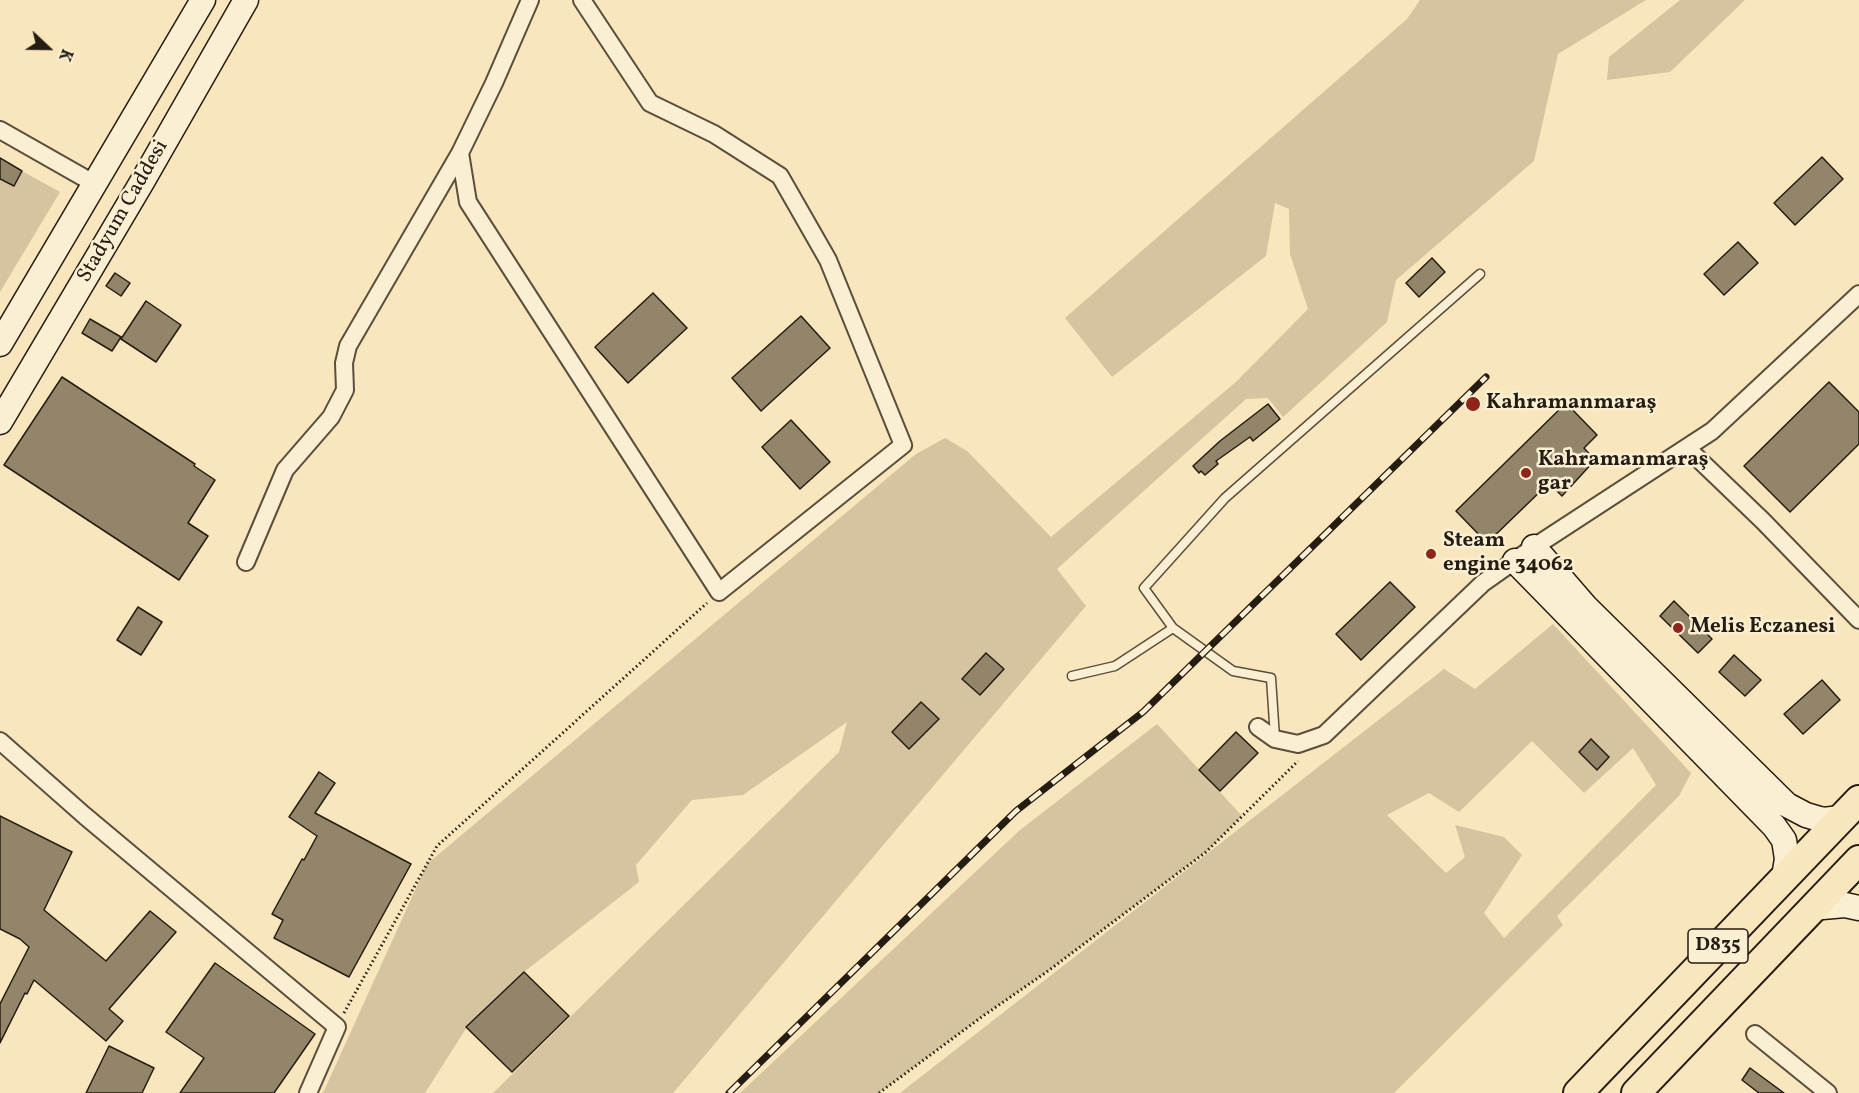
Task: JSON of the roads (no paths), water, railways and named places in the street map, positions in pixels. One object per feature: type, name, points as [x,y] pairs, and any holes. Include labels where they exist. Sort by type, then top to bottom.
[{"type":"highway","name":"D835","points":[[1578,1093],[1850,809]]},
{"type":"highway","name":"D835","points":[[1635,1093],[1859,860]]},
{"type":"main road","name":"Stadyum Caddesi","points":[[0,344],[203,0]]},
{"type":"main road","name":"Stadyum Caddesi","points":[[0,422],[246,0]]},
{"type":"main road","points":[[92,190],[84,211],[85,220],[99,230],[115,228]]},
{"type":"main road","points":[[1525,554],[1586,606],[1787,805],[1806,815],[1824,820],[1850,809]]},
{"type":"main road","points":[[1525,554],[1774,826],[1784,840],[1787,859],[1784,877]]},
{"type":"main road","points":[[1811,908],[1845,905],[1859,908]]},
{"type":"street","points":[[246,561],[285,470],[331,417],[345,390],[344,363],[348,346],[460,153],[530,0]]},
{"type":"street","points":[[460,153],[468,202],[719,592],[903,445],[828,260],[780,176],[714,134],[650,103],[582,0]]},
{"type":"street","points":[[0,130],[92,190]]},
{"type":"street","points":[[1258,727],[1275,739],[1298,744],[1324,735],[1483,583],[1712,432],[1859,294]]},
{"type":"street","points":[[1687,448],[1763,521],[1859,620]]},
{"type":"street","points":[[0,741],[85,816],[337,1027],[308,1093]]},
{"type":"street","points":[[1755,1034],[1828,1093]]},
{"type":"lane","points":[[1275,739],[1270,678],[1233,671],[1173,628],[1144,588],[1225,498],[1480,274]]},
{"type":"lane","points":[[1072,676],[1114,666],[1173,628]]},
{"type":"railway","points":[[729,1093],[1016,811],[1143,712],[1486,377]]},
{"type":"place","name":"Kahramanmaraş","points":[[1473,404]]},
{"type":"place","name":"Kahramanmaraş gar","points":[[1526,473]]},
{"type":"place","name":"Steam engine 34062","points":[[1431,554]]},
{"type":"place","name":"Melis Eczanesi","points":[[1678,628]]}]
